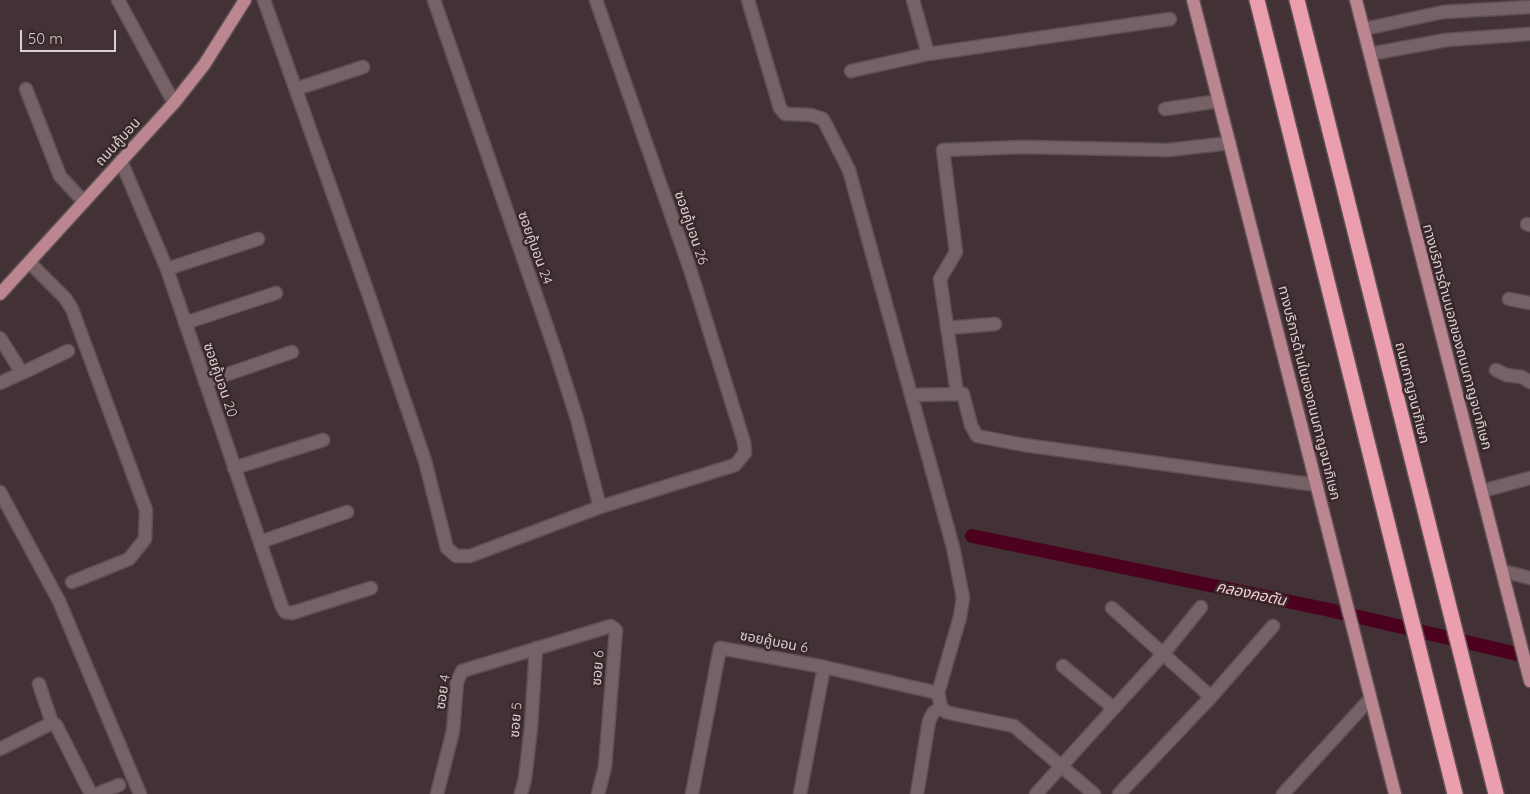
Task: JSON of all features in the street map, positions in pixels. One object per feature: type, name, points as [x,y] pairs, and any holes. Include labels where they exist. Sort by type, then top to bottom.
[{"type":"highway","points":[[1257,0],[1455,794]]},
{"type":"highway","name":"ถนนกาญจนาภิเษก","points":[[1297,0],[1496,794]]},
{"type":"main road","name":"ถนนคู้บอน","points":[[0,294],[174,103],[204,65],[244,0]]},
{"type":"main road","name":"ทางบริการด้านในของถนนกาญจนาภิเษก","points":[[1193,0],[1395,794]]},
{"type":"main road","name":"ทางบริการด้านนอกของถนนกาญจนาภิเษก","points":[[1356,0],[1443,347],[1510,597],[1530,681]]},
{"type":"street","points":[[118,0],[174,103]]},
{"type":"street","points":[[264,0],[370,299],[424,461],[446,548],[456,556],[470,556],[600,507]]},
{"type":"street","name":"ซอยคู้บอน 24","points":[[434,0],[555,350],[577,419],[600,507]]},
{"type":"street","name":"ซอยคู้บอน 26","points":[[596,0],[690,269],[744,442],[745,453],[735,465],[600,507]]},
{"type":"street","points":[[748,0],[780,108],[785,114],[811,115],[823,119],[849,170],[953,547],[963,598],[960,617],[938,693],[941,707],[946,712],[1014,726],[1094,794]]},
{"type":"street","points":[[913,0],[928,54]]},
{"type":"street","points":[[1364,29],[1443,12],[1530,6]]},
{"type":"street","points":[[851,71],[928,54],[1170,19]]},
{"type":"street","points":[[1370,54],[1446,40],[1530,34]]},
{"type":"street","points":[[296,89],[363,67]]},
{"type":"street","points":[[26,89],[60,176],[84,202]]},
{"type":"street","points":[[1165,109],[1219,101]]},
{"type":"street","points":[[957,393],[940,279],[956,252],[943,150],[1023,147],[1168,150],[1230,143]]},
{"type":"street","name":"ซอยคู้บอน 20","points":[[121,161],[166,269],[285,612],[292,613],[371,588]]},
{"type":"street","points":[[166,269],[258,239]]},
{"type":"street","points":[[30,263],[66,298],[72,309],[146,510],[145,539],[130,559],[72,582]]},
{"type":"street","points":[[185,323],[276,293]]},
{"type":"street","points":[[1509,299],[1530,303]]},
{"type":"street","points":[[947,328],[995,324]]},
{"type":"street","points":[[0,338],[22,372]]},
{"type":"street","points":[[0,383],[68,351]]},
{"type":"street","points":[[205,382],[292,352]]},
{"type":"street","points":[[1496,370],[1506,375],[1522,377],[1530,382]]},
{"type":"street","points":[[911,395],[963,394],[971,425],[978,436],[1024,445],[1317,485]]},
{"type":"street","points":[[234,468],[323,440]]},
{"type":"street","points":[[1482,491],[1530,478]]},
{"type":"street","points":[[0,492],[59,600],[140,794]]},
{"type":"street","points":[[260,542],[346,512]]},
{"type":"street","points":[[1503,571],[1530,578]]},
{"type":"street","points":[[1036,794],[1112,707],[1163,654],[1201,607]]},
{"type":"street","points":[[1112,608],[1211,696]]},
{"type":"street","name":"ซอย 6","points":[[536,648],[611,626],[616,630],[605,767],[598,794]]},
{"type":"street","points":[[1119,794],[1211,696],[1273,626]]},
{"type":"street","name":"ซอย 4","points":[[437,794],[452,731],[457,682],[462,671],[536,648]]},
{"type":"street","name":"ซอย 5","points":[[521,794],[525,779],[531,727],[536,648]]},
{"type":"street","name":"ซอยคู้บอน 6","points":[[692,794],[720,648],[824,667],[938,693]]},
{"type":"street","points":[[1063,666],[1112,707]]},
{"type":"street","points":[[800,794],[824,667]]},
{"type":"street","points":[[39,684],[52,723],[56,725],[91,794]]},
{"type":"street","points":[[1283,794],[1370,699]]},
{"type":"street","points":[[917,794],[929,721],[933,713],[941,707]]},
{"type":"street","points":[[0,749],[52,723]]},
{"type":"street","points":[[97,794],[119,785]]},
{"type":"waterway","name":"คลองคอตัน","points":[[972,536],[1325,609],[1530,657]]}]
